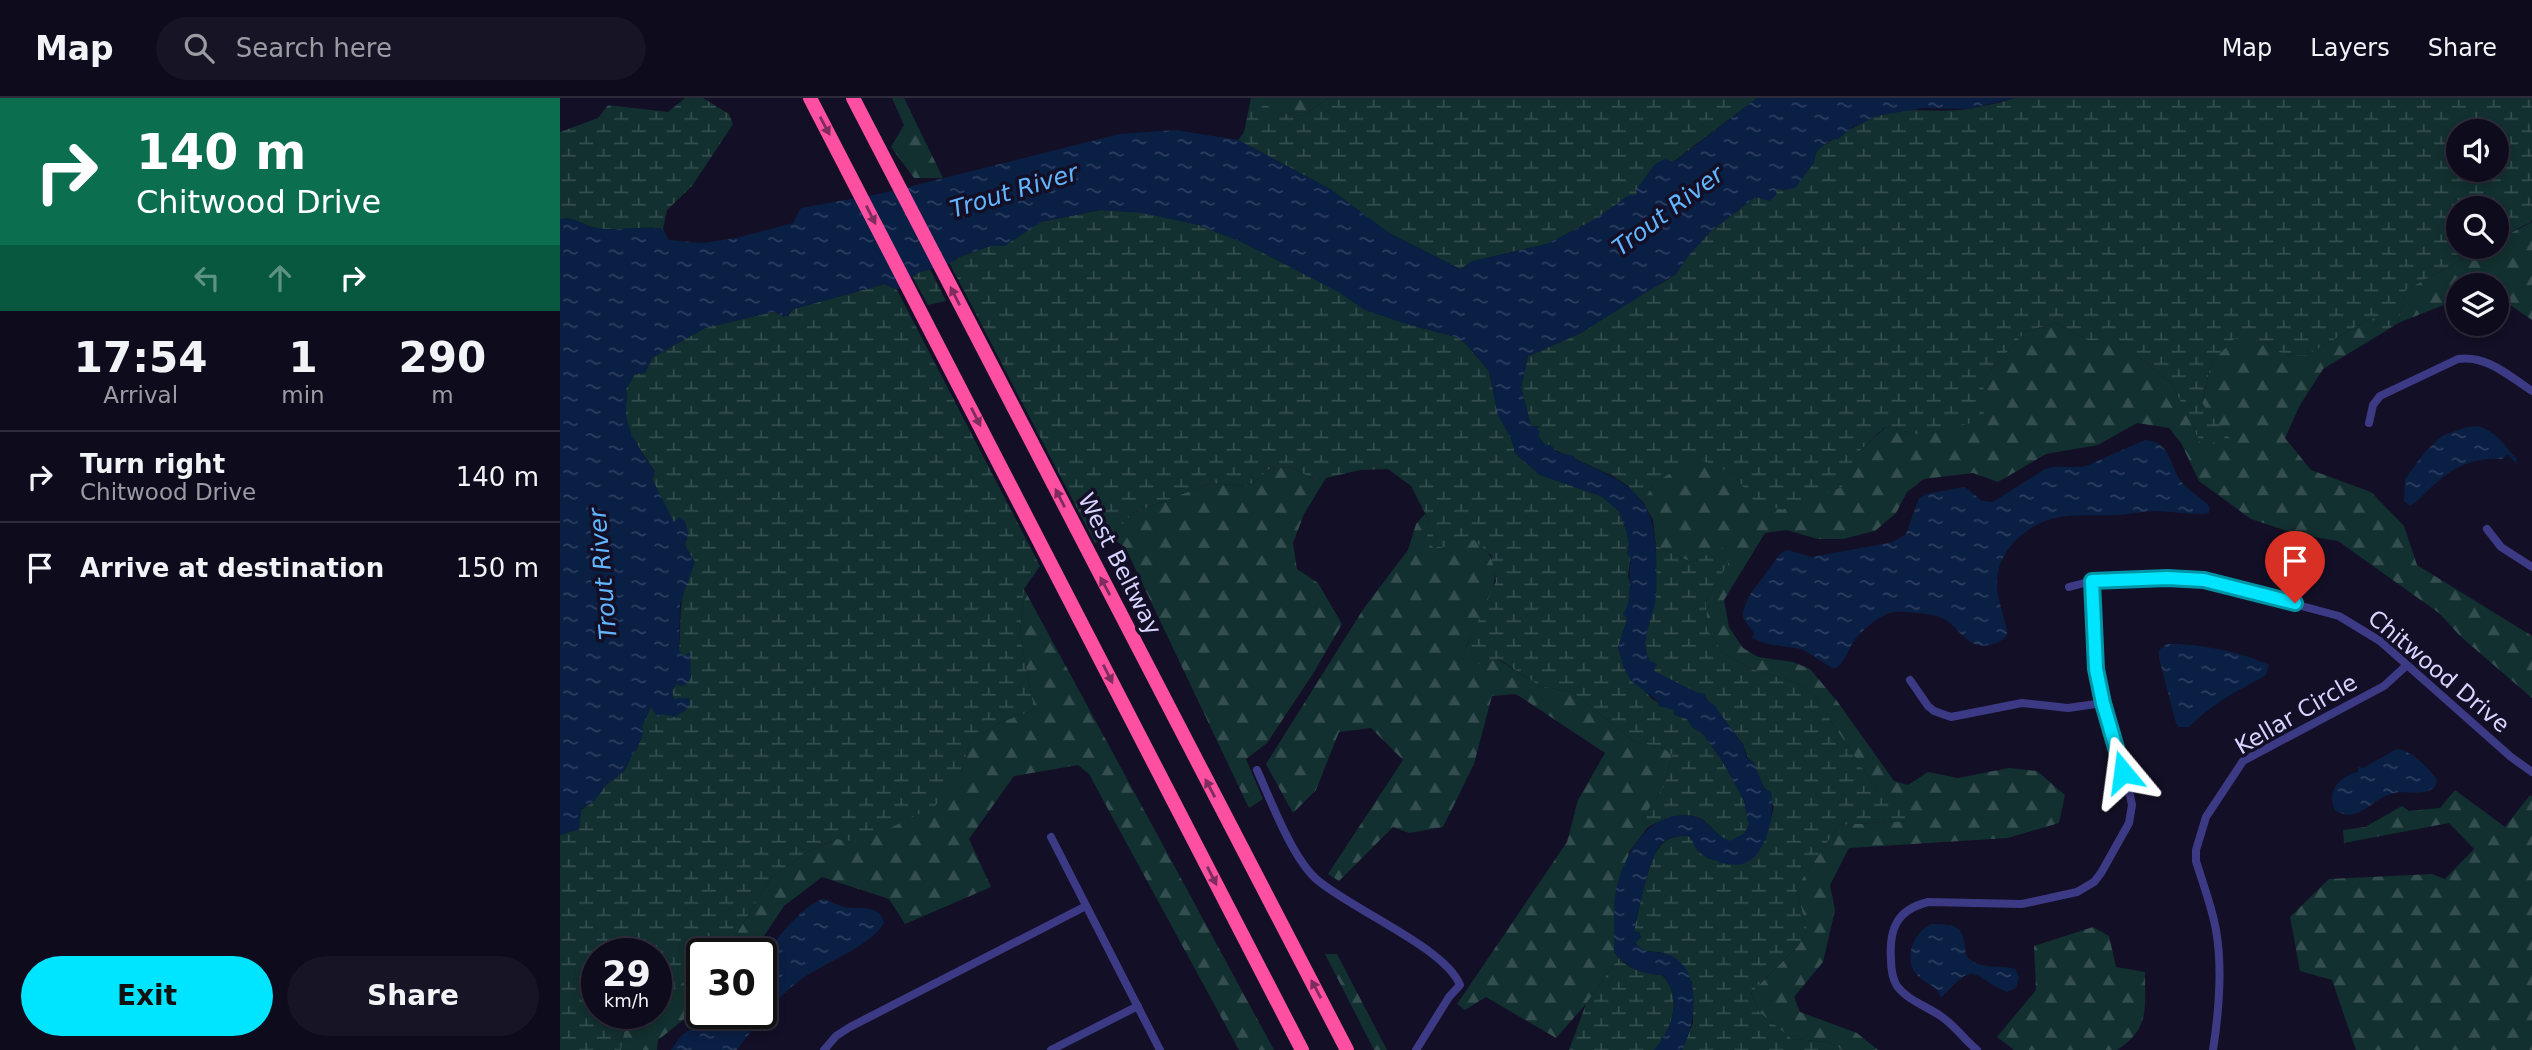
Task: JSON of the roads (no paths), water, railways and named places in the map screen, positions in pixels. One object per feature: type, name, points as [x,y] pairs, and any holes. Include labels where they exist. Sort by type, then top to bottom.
[{"type":"highway","points":[[810,98],[1302,1050]]},
{"type":"highway","name":"West Beltway","points":[[853,98],[1347,1050]]},
{"type":"street","points":[[2368,423],[2373,405],[2380,397],[2458,359],[2469,357],[2488,362],[2532,391]]},
{"type":"street","points":[[2487,529],[2501,547],[2532,567]]},
{"type":"street","name":"Chitwood Drive","points":[[2069,587],[2092,581],[2167,578],[2204,580],[2339,616],[2367,632],[2511,757],[2532,772]]},
{"type":"street","points":[[1977,1050],[1952,1024],[1913,1000],[1896,984],[1891,972],[1891,932],[1899,919],[1916,905],[1928,902],[2022,904],[2077,892],[2094,882],[2129,823],[2132,805],[2103,703],[2093,643],[2092,581]]},
{"type":"street","name":"Kellar Circle","points":[[2213,1050],[2218,1012],[2218,943],[2216,927],[2196,861],[2196,850],[2206,817],[2243,761],[2384,686],[2407,665]]},
{"type":"street","points":[[1910,680],[1928,706],[1951,717],[2022,703],[2068,708],[2103,703]]},
{"type":"street","points":[[1257,770],[1279,818],[1312,875],[1331,892],[1348,900],[1438,958],[1455,972],[1460,985],[1449,997],[1416,1050]]},
{"type":"street","points":[[1051,837],[1160,1050]]},
{"type":"street","points":[[824,1050],[836,1036],[850,1027],[1086,906]]},
{"type":"street","points":[[1051,1050],[1138,1006]]},
{"type":"water","name":"Trout River","points":[[1757,98],[2015,98],[1967,109],[1924,108],[1876,116],[1853,127],[1838,139],[1830,140],[1816,152],[1814,163],[1795,188],[1778,188],[1770,201],[1755,197],[1711,231],[1676,274],[1581,333],[1528,356],[1521,387],[1531,426],[1540,426],[1537,429],[1540,432],[1538,436],[1546,446],[1550,444],[1557,452],[1574,456],[1574,459],[1623,484],[1635,493],[1651,519],[1655,536],[1656,589],[1646,646],[1649,660],[1657,664],[1654,671],[1705,694],[1706,699],[1715,706],[1743,745],[1747,758],[1754,763],[1764,788],[1771,792],[1772,810],[1768,831],[1760,850],[1747,862],[1736,865],[1719,863],[1700,853],[1691,837],[1681,836],[1664,841],[1649,869],[1634,931],[1639,932],[1641,937],[1635,943],[1648,951],[1670,955],[1681,962],[1688,973],[1694,998],[1693,1012],[1682,1050],[1654,1050],[1666,1032],[1674,1003],[1672,993],[1662,975],[1641,972],[1614,952],[1614,907],[1618,882],[1636,843],[1645,832],[1668,818],[1681,815],[1696,817],[1730,841],[1744,834],[1750,823],[1744,800],[1703,734],[1692,727],[1687,719],[1674,715],[1674,710],[1658,706],[1658,701],[1631,681],[1624,668],[1618,647],[1627,620],[1623,614],[1628,603],[1631,557],[1627,555],[1627,533],[1619,511],[1601,496],[1540,475],[1515,453],[1511,438],[1498,415],[1489,371],[1465,343],[1456,337],[1365,310],[1339,292],[1244,243],[1199,225],[1142,213],[1100,210],[1041,222],[1004,246],[990,246],[959,257],[950,264],[917,273],[897,290],[884,284],[793,309],[784,318],[779,313],[772,312],[705,328],[653,357],[645,373],[635,374],[626,389],[629,427],[655,473],[652,479],[674,522],[679,517],[685,521],[688,533],[685,545],[695,562],[680,604],[679,650],[683,656],[690,653],[691,677],[688,683],[681,686],[676,684],[672,692],[674,700],[689,698],[690,705],[674,717],[662,714],[658,718],[651,707],[642,726],[643,733],[637,749],[625,770],[606,785],[594,801],[581,809],[579,829],[560,835],[560,219],[570,219],[605,229],[663,229],[669,240],[702,243],[737,238],[793,223],[801,208],[884,193],[1120,134],[1175,130],[1238,140],[1330,189],[1389,233],[1460,269],[1473,261],[1547,244],[1594,220],[1629,195],[1637,195],[1636,190],[1655,164],[1665,159],[1674,162]]},
{"type":"water","points":[[2479,426],[2493,433],[2501,441],[2517,459],[2516,464],[2508,454],[2502,459],[2466,464],[2442,478],[2410,506],[2404,501],[2405,479],[2426,451],[2442,436],[2467,427]]},
{"type":"water","points":[[2145,440],[2160,445],[2165,450],[2178,477],[2209,506],[2209,513],[2156,511],[2067,516],[2048,520],[2027,531],[2009,548],[1999,569],[1998,594],[2007,633],[2000,641],[1986,646],[1977,645],[1937,616],[1894,612],[1864,629],[1843,662],[1834,669],[1802,649],[1767,644],[1752,638],[1754,633],[1743,618],[1743,611],[1749,596],[1780,554],[1787,550],[1812,557],[1893,542],[1906,534],[1919,498],[1926,494],[1965,487],[1982,501],[1993,502],[2045,469],[2086,466]]},
{"type":"water","points":[[2167,644],[2219,649],[2269,665],[2266,675],[2214,706],[2189,727],[2179,727],[2159,658],[2159,650]]},
{"type":"water","points":[[2397,749],[2414,756],[2425,765],[2437,780],[2435,787],[2419,793],[2391,794],[2351,814],[2335,811],[2333,791],[2340,781],[2358,772],[2358,767],[2363,768]]},
{"type":"water","points":[[824,899],[842,906],[873,910],[878,912],[884,923],[868,940],[808,975],[777,1001],[777,939],[797,917]]},
{"type":"water","points":[[1931,924],[1954,926],[1958,929],[1964,938],[1966,955],[1976,963],[2015,969],[2019,977],[2016,988],[2007,992],[1979,976],[1968,974],[1940,996],[1934,987],[1914,971],[1910,956],[1914,941],[1924,928]]},
{"type":"water","points":[[691,1029],[753,1029],[737,1050],[671,1050],[682,1035]]}]
